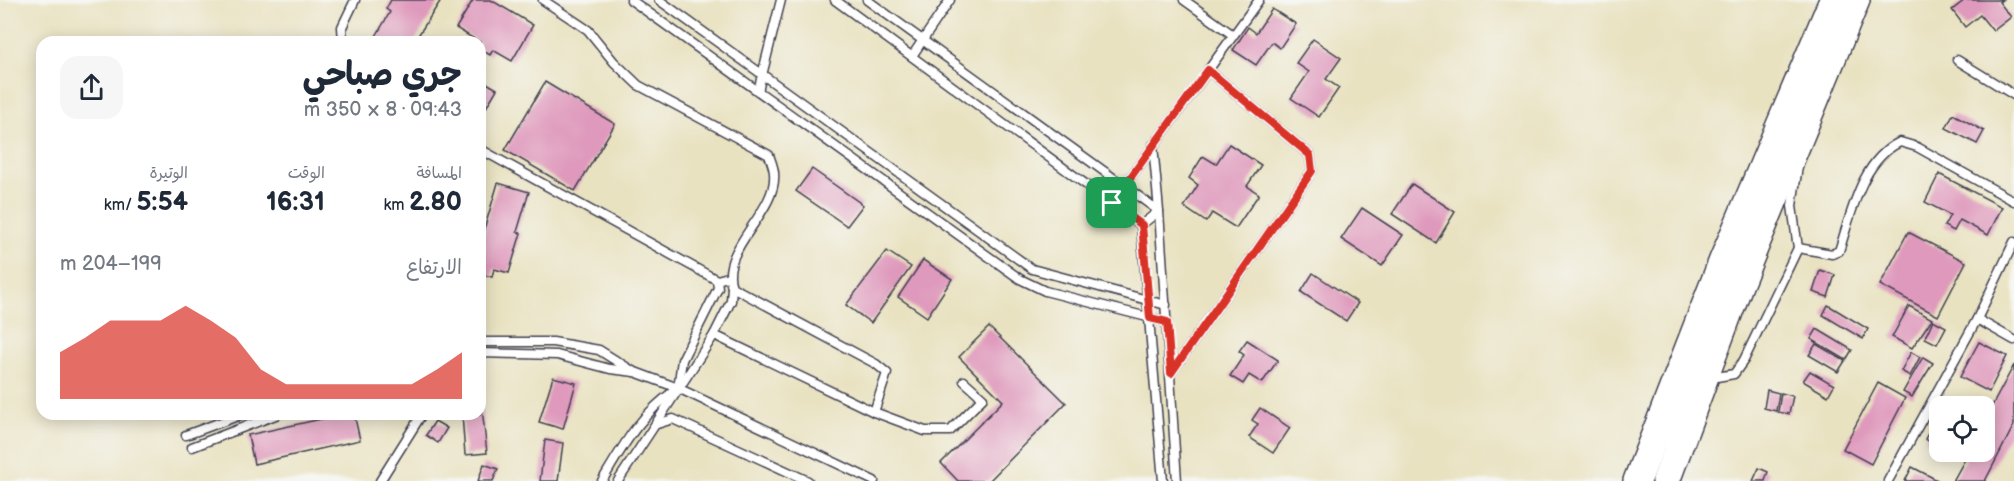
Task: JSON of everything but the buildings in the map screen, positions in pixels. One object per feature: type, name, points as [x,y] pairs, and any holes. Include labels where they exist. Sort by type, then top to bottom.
[{"type":"highway","points":[[1636,481],[1723,260],[1833,0]]},
{"type":"highway","points":[[1666,481],[1739,285],[1852,12],[1862,0]]},
{"type":"lane","points":[[343,36],[342,27],[355,0]]},
{"type":"lane","points":[[543,0],[588,30],[614,62],[638,85],[769,155],[774,174],[772,191],[732,261],[728,277],[732,287],[731,301],[714,335],[618,481]]},
{"type":"lane","points":[[631,0],[1020,279],[1046,291],[1167,322]]},
{"type":"lane","points":[[659,0],[1032,269],[1166,305]]},
{"type":"lane","points":[[758,91],[781,0]]},
{"type":"lane","points":[[867,0],[1158,211]]},
{"type":"lane","points":[[912,56],[950,0]]},
{"type":"lane","points":[[1184,0],[1233,35]]},
{"type":"lane","points":[[1112,203],[1259,0]]},
{"type":"lane","points":[[841,2],[1142,225],[1162,481]]},
{"type":"lane","points":[[1957,60],[2014,95]]},
{"type":"lane","points":[[1171,373],[1312,171],[1310,155],[1208,70]]},
{"type":"lane","points":[[1798,248],[1832,254],[1839,251],[1866,174],[1885,149],[1900,142],[1917,147],[2014,201]]},
{"type":"lane","points":[[1153,145],[1177,481]]},
{"type":"lane","points":[[1704,380],[1734,374],[1744,360],[1798,248],[1792,206],[1799,172],[1795,151]]},
{"type":"lane","points":[[486,152],[717,280],[728,277]]},
{"type":"lane","points":[[1142,225],[1158,211]]},
{"type":"lane","points":[[1888,481],[1977,319],[2014,242]]},
{"type":"lane","points":[[602,481],[637,423],[655,404],[678,388],[682,360],[718,288],[717,280]]},
{"type":"lane","points":[[732,287],[876,364],[887,374],[874,412]]},
{"type":"lane","points":[[1977,319],[2014,340]]},
{"type":"lane","points":[[714,335],[874,412],[926,431],[950,431],[983,398],[964,381]]},
{"type":"lane","points":[[486,342],[542,342],[599,350],[635,372],[678,388],[874,481]]},
{"type":"lane","points":[[486,353],[521,352],[556,356],[610,369],[635,372]]},
{"type":"lane","points":[[657,423],[673,419],[808,481]]},
{"type":"lane","points":[[186,435],[227,420]]},
{"type":"lane","points":[[192,447],[234,428],[259,420]]},
{"type":"lane","points":[[380,481],[418,420]]},
{"type":"route","points":[[1208,70],[1310,155],[1312,171],[1171,373],[1167,322],[1150,318],[1142,225],[1112,203],[1208,70]]}]
